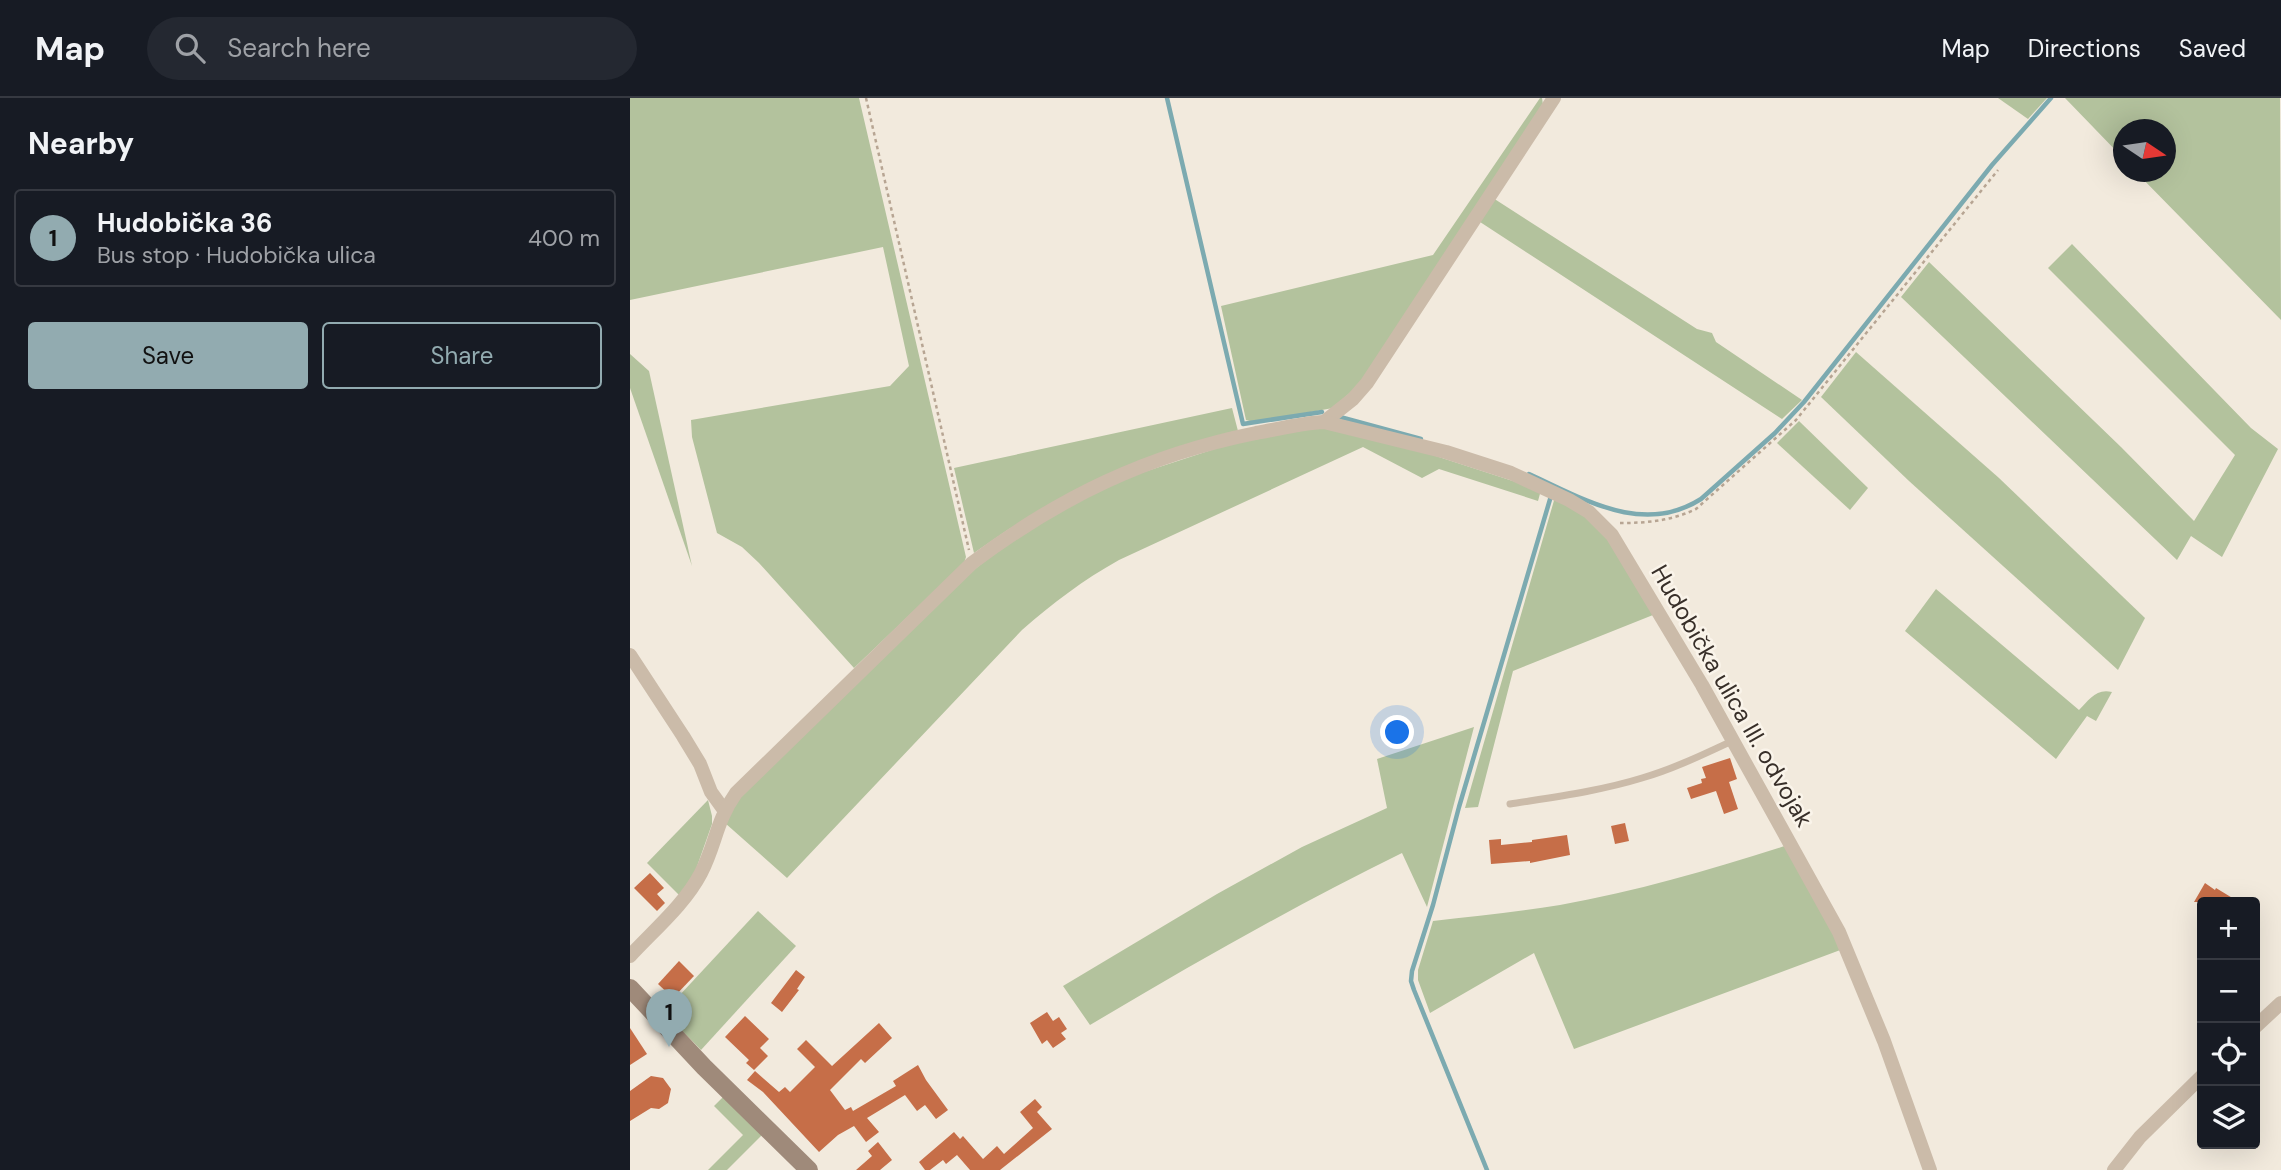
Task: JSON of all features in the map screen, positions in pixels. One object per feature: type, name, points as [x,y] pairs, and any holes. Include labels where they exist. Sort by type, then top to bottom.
[{"type":"main road","points":[[630,988],[704,1067],[809,1170]]},
{"type":"street","points":[[630,956],[680,902],[699,876],[724,810],[759,768],[972,563],[1035,518],[1102,481],[1169,455],[1237,437],[1324,422],[1353,399],[1367,383],[1550,101]]},
{"type":"street","name":"Hudobička ulica III. odvojak","points":[[1324,422],[1446,452],[1511,473],[1589,512],[1612,535],[1702,685],[1839,932],[1879,1029],[1930,1170]]},
{"type":"street","points":[[630,655],[700,764],[711,792],[724,810]]},
{"type":"street","points":[[2259,1023],[2281,1003]]},
{"type":"street","points":[[2114,1170],[2140,1137],[2197,1081]]},
{"type":"lane","points":[[1510,804],[1565,796],[1641,778],[1679,765],[1731,741]]},
{"type":"path","points":[[866,98],[972,563]]},
{"type":"path","points":[[1600,523],[1662,521],[1682,516],[1710,498],[1796,420],[1998,170]]},
{"type":"green space","points":[[630,98],[859,98],[966,557],[964,563],[854,668],[759,563],[742,547],[717,533],[692,437],[691,420],[890,386],[909,366],[883,247],[630,300]]},
{"type":"green space","points":[[1540,98],[1543,105],[1363,381],[1333,408],[1254,422],[1246,420],[1221,306],[1433,255]]},
{"type":"green space","points":[[1998,98],[2047,98],[2028,119]]},
{"type":"green space","points":[[2065,98],[2280,98],[2281,320],[2146,182],[2176,182],[2176,119],[2113,119],[2113,148]]},
{"type":"green space","points":[[1493,198],[1697,329],[1712,333],[1716,342],[1802,400],[1782,419],[1477,220]]},
{"type":"green space","points":[[2072,244],[2251,428],[2278,449],[2222,557],[2191,536],[2177,560],[1901,297],[1929,262],[2194,521],[2235,455],[2048,268]]},
{"type":"green space","points":[[1856,352],[1999,478],[2145,618],[2118,670],[1909,481],[1821,397]]},
{"type":"green space","points":[[630,354],[649,371],[692,566],[630,388]]},
{"type":"green space","points":[[1232,408],[1238,431],[1009,529],[974,553],[954,468]]},
{"type":"green space","points":[[1799,421],[1868,488],[1850,510],[1777,443]]},
{"type":"green space","points":[[1324,427],[1402,445],[1541,490],[1538,501],[1439,469],[1422,478],[1363,447],[1119,560],[1069,592],[1022,630],[787,878],[725,823],[738,798],[947,592],[1018,534],[1104,485],[1239,441]]},
{"type":"green space","points":[[1555,497],[1582,513],[1609,539],[1653,615],[1513,671],[1478,807],[1465,808]]},
{"type":"green space","points":[[1936,589],[2079,710],[2097,693],[2112,692],[2096,721],[2087,716],[2056,759],[1905,631]]},
{"type":"green space","points":[[1474,727],[1427,907],[1402,853],[1244,936],[1090,1025],[1063,986],[1217,894],[1302,847],[1387,808],[1377,759]]},
{"type":"green space","points":[[708,800],[712,824],[694,875],[679,895],[647,863]]},
{"type":"green space","points":[[1788,845],[1843,949],[1574,1049],[1534,953],[1430,1013],[1418,980],[1418,970],[1433,921],[1528,910],[1618,893],[1732,863]]},
{"type":"green space","points":[[758,911],[796,946],[701,1050],[664,1012]]},
{"type":"green space","points":[[726,1094],[764,1133],[727,1170],[708,1170],[743,1135],[714,1106]]},
{"type":"building","points":[[1730,758],[1737,779],[1729,782],[1738,809],[1724,814],[1716,791],[1691,799],[1687,788],[1702,783],[1701,779],[1706,778],[1702,767]]},
{"type":"building","points":[[1625,823],[1629,841],[1615,844],[1611,826]]},
{"type":"building","points":[[1567,835],[1570,855],[1530,863],[1491,864],[1489,840],[1501,839],[1501,845]]},
{"type":"building","points":[[650,873],[664,888],[657,894],[665,903],[657,911],[634,888]]},
{"type":"building","points":[[2205,883],[2231,897],[2197,897],[2197,902],[2194,902]]},
{"type":"building","points":[[679,961],[694,976],[673,998],[658,984]]},
{"type":"building","points":[[796,970],[805,977],[797,989],[799,990],[782,1012],[771,1003]]},
{"type":"building","points":[[1047,1012],[1053,1021],[1059,1017],[1067,1029],[1061,1033],[1066,1039],[1053,1048],[1047,1040],[1042,1044],[1030,1023]]},
{"type":"building","points":[[745,1016],[769,1039],[760,1048],[768,1056],[754,1070],[746,1063],[749,1060],[725,1037]]},
{"type":"building","points":[[879,1023],[892,1038],[865,1063],[861,1059],[830,1090],[845,1110],[851,1107],[853,1111],[896,1086],[893,1081],[918,1065],[948,1110],[936,1119],[925,1105],[917,1111],[905,1095],[867,1118],[879,1132],[866,1142],[854,1126],[838,1135],[819,1152],[763,1092],[747,1080],[755,1071],[779,1092],[785,1087],[790,1092],[815,1067],[797,1049],[806,1040],[832,1066]]},
{"type":"building","points":[[630,1028],[647,1054],[630,1065]]},
{"type":"building","points":[[651,1076],[663,1078],[671,1089],[668,1103],[659,1109],[651,1108],[630,1121],[630,1091]]},
{"type":"building","points":[[1035,1099],[1042,1107],[1037,1112],[1052,1129],[1000,1170],[970,1170],[957,1155],[946,1164],[943,1160],[930,1170],[925,1170],[919,1162],[954,1132],[960,1139],[963,1136],[983,1159],[997,1146],[1004,1154],[1033,1128],[1020,1112]]},
{"type":"building","points":[[878,1142],[892,1160],[880,1170],[856,1170],[872,1156],[868,1151]]},
{"type":"waterway","points":[[1167,98],[1243,424],[1322,412]]},
{"type":"waterway","points":[[1529,474],[1592,503],[1636,514],[1679,510],[1701,499],[1775,433],[1804,402],[1992,165],[2051,98]]},
{"type":"waterway","points":[[1340,417],[1421,439]]},
{"type":"waterway","points":[[1487,1170],[1411,981],[1459,807],[1551,496]]},
{"type":"place","name":"Hudobička 36","points":[[669,1047]]}]
